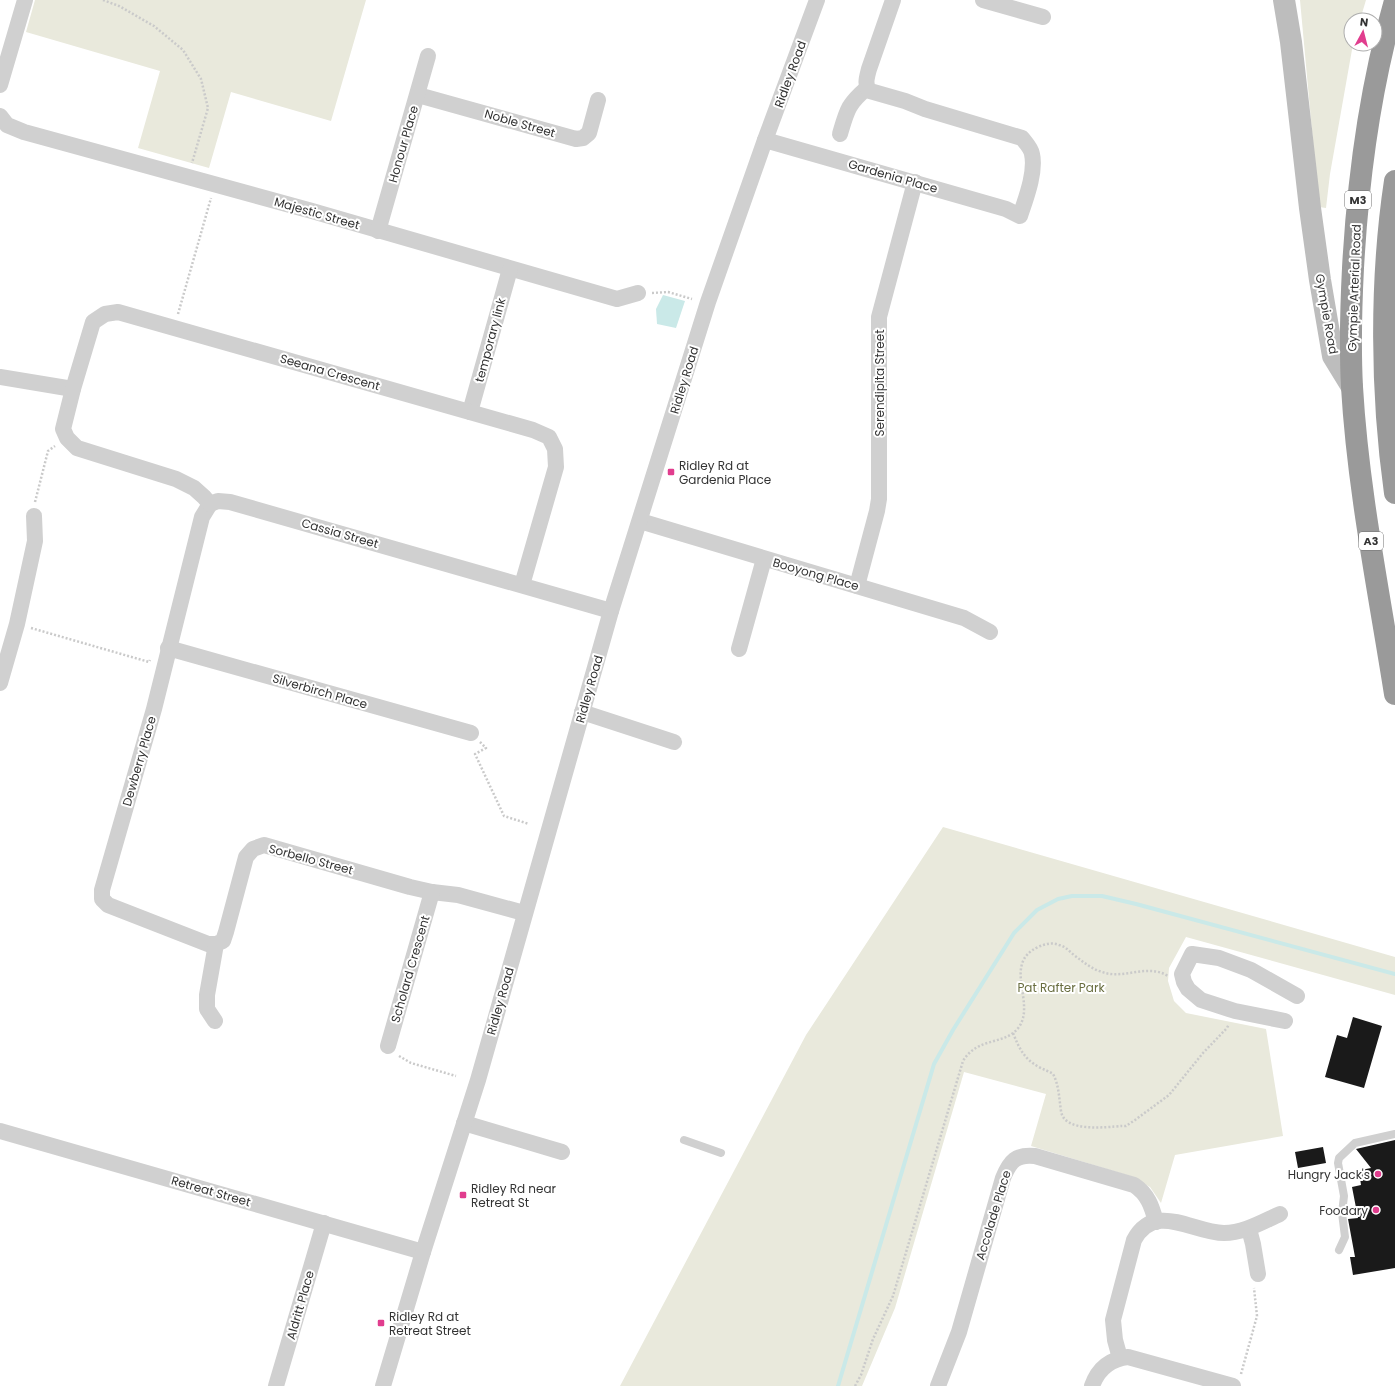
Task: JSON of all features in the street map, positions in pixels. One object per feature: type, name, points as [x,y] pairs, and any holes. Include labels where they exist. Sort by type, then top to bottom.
[{"type":"highway","name":"Gympie Arterial Road","points":[[1352,387],[1352,288],[1358,193],[1372,104],[1395,1]]},
{"type":"highway","points":[[1395,181],[1385,286],[1385,384],[1395,493]]},
{"type":"highway","name":"Gympie Road","points":[[1352,387],[1357,445],[1395,694]]},
{"type":"main road","name":"Gympie Road","points":[[1284,0],[1292,50],[1310,208],[1333,356],[1352,387]]},
{"type":"street","points":[[0,85],[24,0]]},
{"type":"street","name":"Ridley Road","points":[[382,1386],[478,1080],[524,913],[611,611],[708,302],[765,140],[817,0]]},
{"type":"street","points":[[840,134],[847,111],[854,99],[867,88],[869,69],[893,0]]},
{"type":"street","points":[[983,0],[1043,17]]},
{"type":"street","name":"Honour Place","points":[[378,231],[428,56]]},
{"type":"street","name":"Gardenia Place","points":[[765,140],[1006,209],[1020,216],[1033,167],[1032,154],[1028,144],[1022,138],[925,110],[905,101],[870,91],[867,88]]},
{"type":"street","name":"Noble Street","points":[[418,95],[576,139],[583,138],[589,133],[598,100]]},
{"type":"street","name":"Majestic Street","points":[[0,116],[7,125],[24,132],[617,299],[638,293]]},
{"type":"street","name":"Serendipita Street","points":[[857,586],[879,499],[879,317],[915,182]]},
{"type":"street","name":"temporary link","points":[[470,412],[510,269]]},
{"type":"street","name":"Seeana Crescent","points":[[72,443],[63,428],[93,322],[106,314],[118,312],[533,430],[549,437],[556,449],[556,466],[522,584]]},
{"type":"street","points":[[0,377],[73,389]]},
{"type":"street","points":[[72,443],[176,479],[194,488],[210,504]]},
{"type":"street","name":"Cassia Street","points":[[210,504],[218,501],[230,502],[522,584],[611,611]]},
{"type":"street","name":"Dewberry Place","points":[[210,504],[202,517],[168,648],[154,709],[102,890],[102,899],[108,905],[208,944],[216,944]]},
{"type":"street","points":[[0,683],[17,624],[36,541],[34,516]]},
{"type":"street","name":"Booyong Place","points":[[640,521],[964,618],[990,632]]},
{"type":"street","points":[[739,649],[764,559]]},
{"type":"street","name":"Silverbirch Place","points":[[168,648],[471,733]]},
{"type":"street","points":[[582,712],[674,742]]},
{"type":"street","name":"Sorbello Street","points":[[215,1021],[207,1009],[207,995],[216,944],[223,940],[226,932],[246,857],[253,849],[264,845],[410,887],[432,892],[465,896],[524,913]]},
{"type":"street","name":"Scholard Crescent","points":[[388,1046],[432,892]]},
{"type":"street","points":[[1285,1021],[1235,1011],[1201,1000],[1188,989],[1182,974],[1192,954],[1219,958],[1251,970],[1297,996]]},
{"type":"street","points":[[464,1123],[562,1152]]},
{"type":"street","name":"Retreat Street","points":[[0,1131],[423,1252]]},
{"type":"street","name":"Accolade Place","points":[[938,1386],[959,1332],[1006,1169],[1013,1161],[1023,1156],[1035,1156],[1134,1185],[1141,1189],[1147,1197],[1156,1222]]},
{"type":"street","points":[[1120,1358],[1113,1330],[1115,1309],[1134,1240],[1140,1230],[1156,1222],[1170,1220],[1222,1233],[1231,1233],[1249,1228],[1280,1214]]},
{"type":"street","name":"Aldritt Place","points":[[276,1386],[324,1223]]},
{"type":"street","points":[[1249,1228],[1258,1274]]},
{"type":"street","points":[[1092,1386],[1097,1374],[1102,1368],[1110,1362],[1120,1358],[1140,1360],[1236,1383]]},
{"type":"lane","points":[[1339,1250],[1345,1236],[1342,1213],[1344,1196],[1338,1162],[1339,1158],[1355,1143],[1395,1134]]},
{"type":"lane","points":[[684,1140],[720,1153]]},
{"type":"path","points":[[103,0],[119,6],[154,26],[184,50],[201,79],[208,108],[188,177]]},
{"type":"path","points":[[174,328],[215,185]]},
{"type":"path","points":[[638,293],[668,292],[692,299]]},
{"type":"path","points":[[34,516],[35,499],[48,451],[72,443]]},
{"type":"path","points":[[17,624],[149,662],[153,655]]},
{"type":"path","points":[[471,733],[486,748],[475,754],[504,816],[529,824]]},
{"type":"path","points":[[855,1386],[861,1375],[876,1332],[887,1312],[893,1296],[963,1061],[966,1056],[976,1047],[1013,1033],[1019,1026],[1024,1006],[1020,976],[1022,965],[1029,953],[1046,944],[1053,943],[1063,946],[1090,966],[1108,974],[1114,975],[1148,970],[1165,974],[1184,982]]},
{"type":"path","points":[[1013,1033],[1019,1048],[1026,1058],[1039,1068],[1053,1074],[1057,1087],[1061,1113],[1067,1122],[1078,1126],[1126,1126],[1169,1095],[1203,1053],[1226,1028],[1235,1011]]},
{"type":"path","points":[[388,1046],[402,1059],[411,1063],[456,1076]]},
{"type":"path","points":[[1236,1383],[1256,1323],[1257,1316],[1254,1291],[1255,1280],[1258,1274]]},
{"type":"green space","points":[[35,0],[366,0],[331,121],[231,92],[209,168],[138,148],[160,71],[26,32]]},
{"type":"green space","points":[[1300,0],[1366,0],[1362,12],[1343,12],[1343,52],[1352,52],[1330,174],[1326,208],[1319,207]]},
{"type":"green space","name":"Pat Rafter Park","points":[[943,827],[1395,957],[1395,995],[1186,937],[1169,968],[1168,981],[1174,1001],[1186,1013],[1266,1029],[1283,1136],[1175,1155],[1161,1203],[1150,1187],[1130,1176],[1031,1146],[1046,1094],[964,1072],[895,1308],[862,1386],[620,1386],[806,1035]]},
{"type":"water","points":[[663,295],[685,301],[676,328],[657,324],[656,309]]},
{"type":"building","points":[[1353,1017],[1382,1026],[1364,1088],[1325,1077],[1337,1035],[1347,1038]]},
{"type":"building","points":[[1395,1140],[1395,1268],[1353,1275],[1350,1257],[1355,1257],[1348,1219],[1358,1218],[1352,1187],[1361,1185],[1361,1170],[1371,1168],[1356,1149]]},
{"type":"building","points":[[1323,1147],[1326,1163],[1298,1168],[1295,1152]]},
{"type":"waterway","points":[[838,1386],[934,1064],[953,1030],[1014,933],[1037,910],[1058,899],[1072,896],[1102,896],[1395,974]]},
{"type":"place","name":"Ridley Rd at Gardenia Place","points":[[671,472]]},
{"type":"place","name":"Hungry Jack's","points":[[1378,1174]]},
{"type":"place","name":"Ridley Rd near Retreat St","points":[[463,1195]]},
{"type":"place","name":"Foodary","points":[[1376,1210]]},
{"type":"place","name":"Ridley Rd at Retreat Street","points":[[381,1323]]}]
